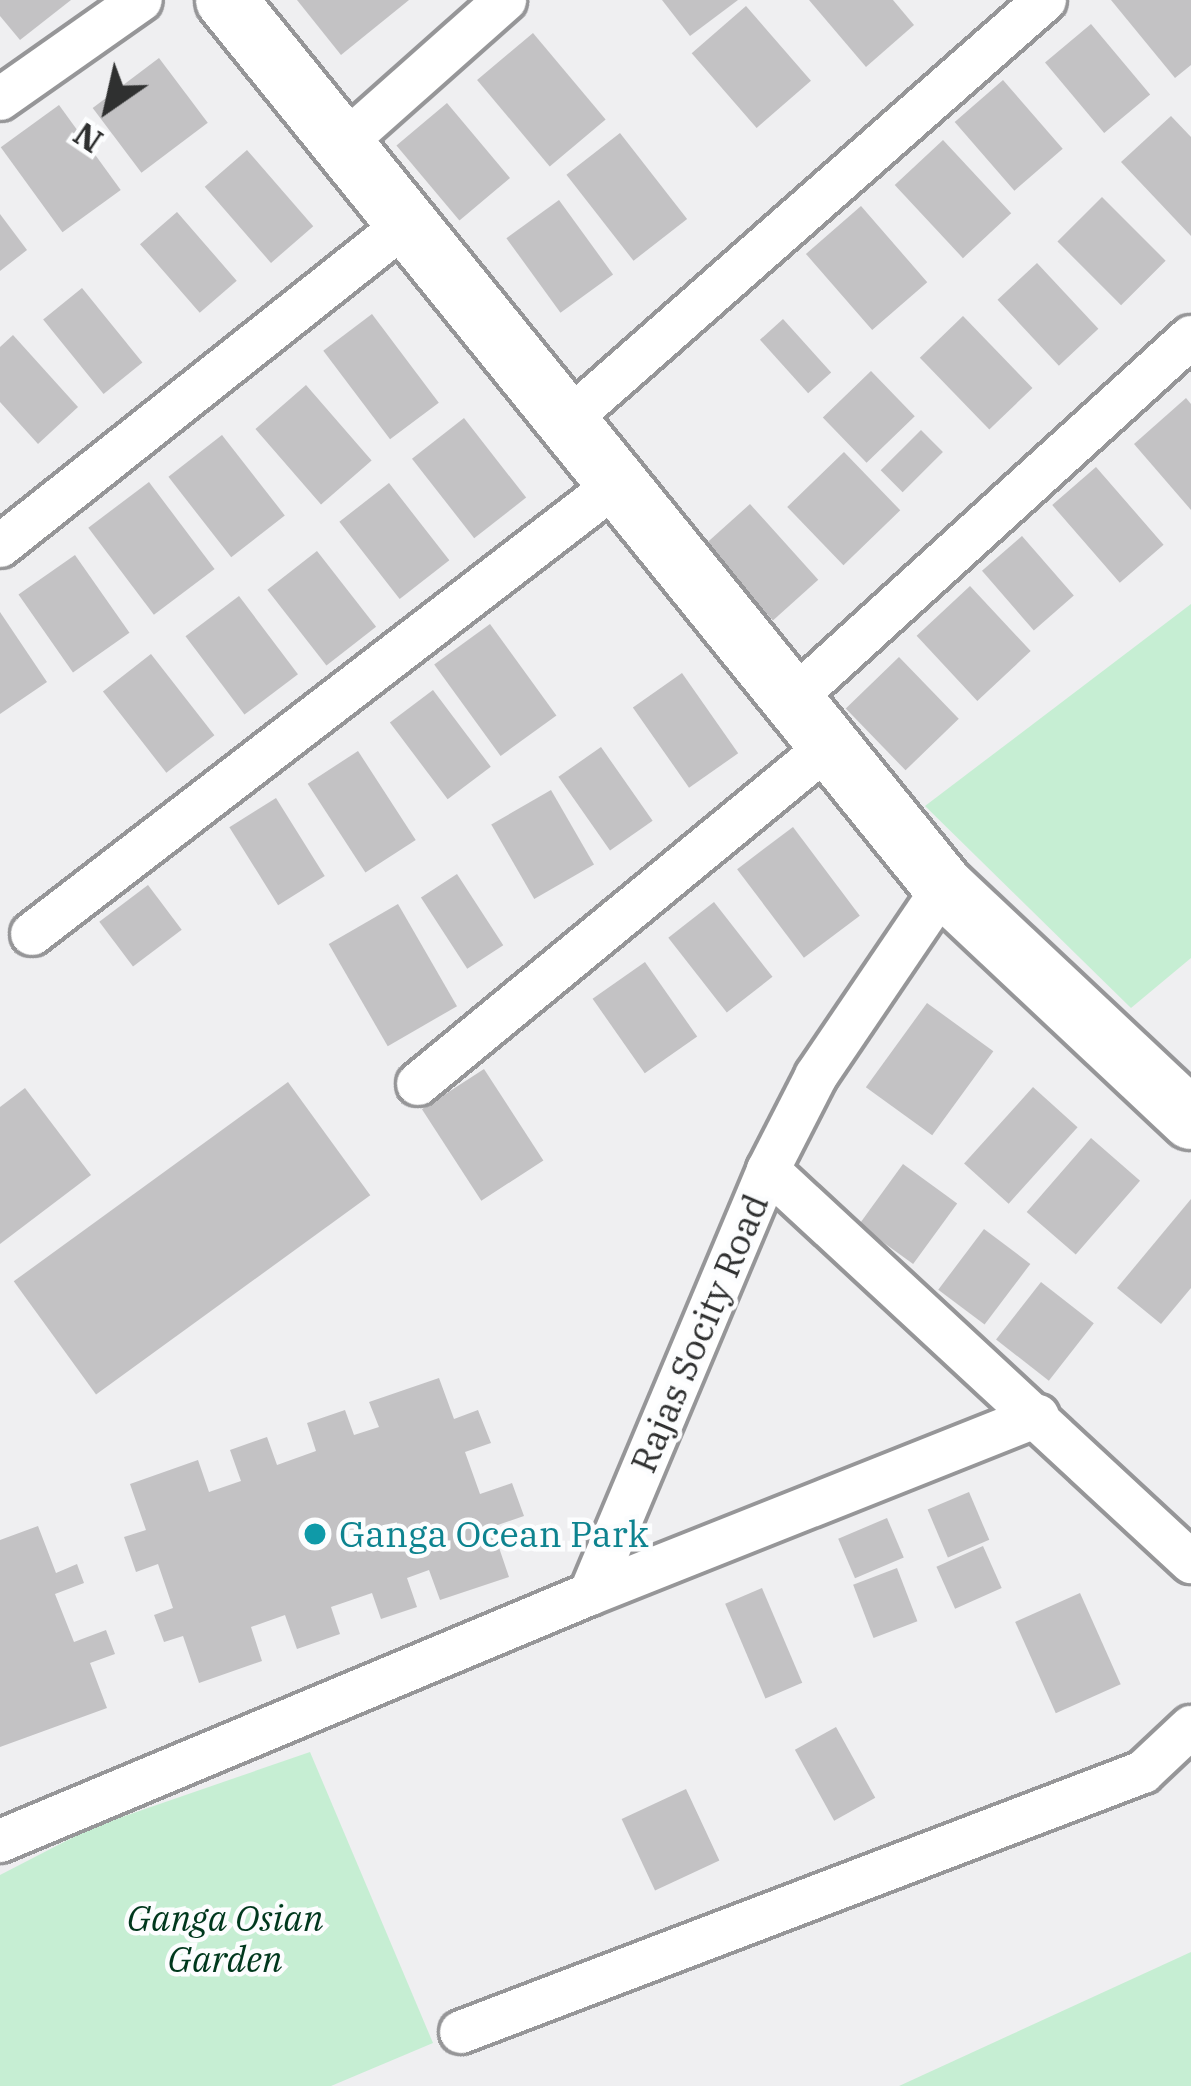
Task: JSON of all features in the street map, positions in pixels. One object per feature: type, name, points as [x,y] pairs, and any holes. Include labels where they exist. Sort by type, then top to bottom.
[{"type":"street","points":[[0,99],[141,0]]},
{"type":"street","points":[[226,0],[944,887],[1191,1119]]},
{"type":"street","points":[[343,145],[505,0]]},
{"type":"street","points":[[567,422],[1045,0]]},
{"type":"street","points":[[0,546],[407,223]]},
{"type":"street","points":[[793,699],[1191,337]]},
{"type":"street","points":[[32,934],[618,483]]},
{"type":"street","points":[[418,1084],[830,746]]},
{"type":"street","name":"Rajas Socity Road","points":[[590,1594],[768,1171],[816,1076],[944,887]]},
{"type":"street","points":[[768,1171],[1191,1562]]},
{"type":"street","points":[[0,1841],[590,1594],[1038,1416]]},
{"type":"street","points":[[460,2032],[1143,1772],[1191,1727]]},
{"type":"green space","points":[[1191,604],[1191,958],[1131,1008],[925,806]]},
{"type":"green space","name":"Ganga Osian Garden","points":[[310,1752],[433,2043],[331,2086],[0,2086],[0,1875],[93,1827]]},
{"type":"green space","points":[[1191,1952],[1191,2086],[899,2086]]},
{"type":"building","points":[[0,0],[71,0],[20,40],[0,16]]},
{"type":"building","points":[[297,0],[409,0],[341,55]]},
{"type":"building","points":[[662,0],[738,0],[690,36]]},
{"type":"building","points":[[809,0],[893,0],[914,25],[866,67]]},
{"type":"building","points":[[1111,0],[1191,0],[1191,65],[1175,78]]},
{"type":"building","points":[[746,6],[811,81],[757,128],[692,53]]},
{"type":"building","points":[[1091,24],[1150,94],[1104,133],[1045,63]]},
{"type":"building","points":[[533,33],[606,120],[550,166],[477,80]]},
{"type":"building","points":[[159,58],[208,123],[141,173],[93,108]]},
{"type":"building","points":[[1003,80],[1063,149],[1014,191],[955,122]]},
{"type":"building","points":[[447,103],[510,178],[459,220],[396,145]]},
{"type":"building","points":[[59,105],[121,190],[62,232],[1,147]]},
{"type":"building","points":[[1171,116],[1191,137],[1191,236],[1121,162]]},
{"type":"building","points":[[620,133],[687,219],[634,261],[566,175]]},
{"type":"building","points":[[943,140],[1011,213],[963,258],[895,185]]},
{"type":"building","points":[[247,150],[313,226],[271,263],[205,187]]},
{"type":"building","points":[[1102,197],[1166,261],[1121,305],[1057,242]]},
{"type":"building","points":[[559,200],[613,274],[560,313],[506,238]]},
{"type":"building","points":[[861,206],[927,282],[872,330],[806,254]]},
{"type":"building","points":[[177,212],[237,281],[200,313],[140,244]]},
{"type":"building","points":[[0,214],[27,250],[0,271]]},
{"type":"building","points":[[1037,263],[1098,329],[1059,366],[998,300]]},
{"type":"building","points":[[82,288],[142,363],[104,394],[43,319]]},
{"type":"building","points":[[372,314],[439,403],[390,439],[323,351]]},
{"type":"building","points":[[963,316],[1032,388],[989,430],[920,358]]},
{"type":"building","points":[[783,319],[831,373],[808,393],[760,340]]},
{"type":"building","points":[[13,335],[78,407],[38,444],[0,402],[0,347]]},
{"type":"building","points":[[871,371],[915,416],[867,463],[823,418]]},
{"type":"building","points":[[306,385],[372,460],[321,504],[255,429]]},
{"type":"building","points":[[1186,398],[1191,404],[1191,510],[1134,444]]},
{"type":"building","points":[[464,418],[526,498],[474,538],[412,459]]},
{"type":"building","points":[[921,430],[943,452],[903,492],[881,470]]},
{"type":"building","points":[[222,435],[285,515],[231,557],[168,477]]},
{"type":"building","points":[[844,452],[900,510],[843,565],[787,507]]},
{"type":"building","points":[[1096,467],[1164,545],[1120,583],[1052,505]]},
{"type":"building","points":[[149,482],[215,569],[154,615],[88,528]]},
{"type":"building","points":[[389,483],[449,560],[400,599],[339,522]]},
{"type":"building","points":[[750,504],[818,580],[773,621],[705,545]]},
{"type":"building","points":[[1022,536],[1074,596],[1034,630],[982,571]]},
{"type":"building","points":[[317,551],[376,627],[326,665],[267,590]]},
{"type":"building","points":[[75,555],[129,633],[73,672],[18,595]]},
{"type":"building","points":[[970,586],[1031,651],[977,701],[917,636]]},
{"type":"building","points":[[239,596],[298,674],[244,715],[185,636]]},
{"type":"building","points":[[0,612],[47,682],[0,714]]},
{"type":"building","points":[[490,624],[556,715],[501,756],[434,665]]},
{"type":"building","points":[[151,654],[214,735],[166,773],[103,692]]},
{"type":"building","points":[[899,657],[959,719],[906,770],[846,708]]},
{"type":"building","points":[[682,673],[738,753],[689,788],[633,707]]},
{"type":"building","points":[[433,690],[491,767],[448,799],[390,722]]},
{"type":"building","points":[[601,747],[653,821],[610,851],[558,777]]},
{"type":"building","points":[[358,751],[416,840],[365,873],[308,784]]},
{"type":"building","points":[[551,790],[594,864],[534,899],[491,824]]},
{"type":"building","points":[[276,798],[325,876],[278,905],[229,827]]},
{"type":"building","points":[[793,827],[860,916],[804,958],[737,869]]},
{"type":"building","points":[[457,874],[503,945],[467,969],[421,897]]},
{"type":"building","points":[[148,885],[182,930],[133,966],[99,922]]},
{"type":"building","points":[[714,902],[772,977],[727,1013],[668,938]]},
{"type":"building","points":[[398,904],[457,1006],[388,1046],[329,944]]},
{"type":"building","points":[[645,962],[697,1037],[645,1073],[593,999]]},
{"type":"building","points":[[927,1003],[993,1051],[932,1135],[866,1087]]},
{"type":"building","points":[[484,1069],[543,1160],[481,1201],[422,1109]]},
{"type":"building","points":[[288,1082],[370,1195],[96,1395],[14,1281]]},
{"type":"building","points":[[1033,1087],[1078,1127],[1009,1204],[964,1164]]},
{"type":"building","points":[[25,1088],[91,1175],[0,1244],[0,1107]]},
{"type":"building","points":[[1091,1138],[1140,1181],[1076,1255],[1027,1212]]},
{"type":"building","points":[[903,1164],[957,1203],[913,1264],[859,1225]]},
{"type":"building","points":[[1191,1199],[1191,1288],[1161,1324],[1117,1288]]},
{"type":"building","points":[[984,1229],[1030,1264],[985,1325],[938,1290]]},
{"type":"building","points":[[1041,1282],[1094,1323],[1049,1381],[996,1340]]},
{"type":"building","name":"Ganga Ocean Park","points":[[439,1378],[454,1419],[478,1410],[491,1443],[465,1452],[480,1494],[512,1483],[524,1516],[492,1527],[509,1577],[440,1600],[429,1570],[407,1578],[417,1607],[381,1619],[372,1593],[331,1607],[340,1634],[297,1649],[285,1615],[251,1627],[262,1661],[199,1683],[183,1636],[164,1642],[154,1615],[173,1608],[158,1564],[136,1572],[124,1537],[146,1530],[130,1484],[198,1460],[209,1492],[241,1481],[230,1450],[267,1437],[277,1465],[316,1451],[307,1423],[345,1410],[354,1435],[379,1427],[369,1402]]},
{"type":"building","points":[[969,1492],[989,1540],[948,1557],[928,1510]]},
{"type":"building","points":[[887,1518],[904,1558],[855,1578],[838,1539]]},
{"type":"building","points":[[38,1526],[56,1573],[77,1564],[84,1583],[55,1594],[74,1642],[106,1630],[115,1654],[90,1663],[107,1708],[0,1747],[0,1540]]},
{"type":"building","points":[[983,1546],[1002,1588],[955,1609],[936,1567]]},
{"type":"building","points":[[897,1568],[917,1621],[874,1638],[853,1585]]},
{"type":"building","points":[[762,1588],[802,1683],[765,1698],[725,1604]]},
{"type":"building","points":[[1080,1593],[1121,1684],[1056,1713],[1015,1622]]},
{"type":"building","points":[[836,1727],[875,1798],[834,1821],[795,1750]]},
{"type":"building","points":[[686,1789],[719,1861],[655,1891],[622,1819]]},
{"type":"place","name":"Ganga Ocean Park","points":[[315,1534]]}]
